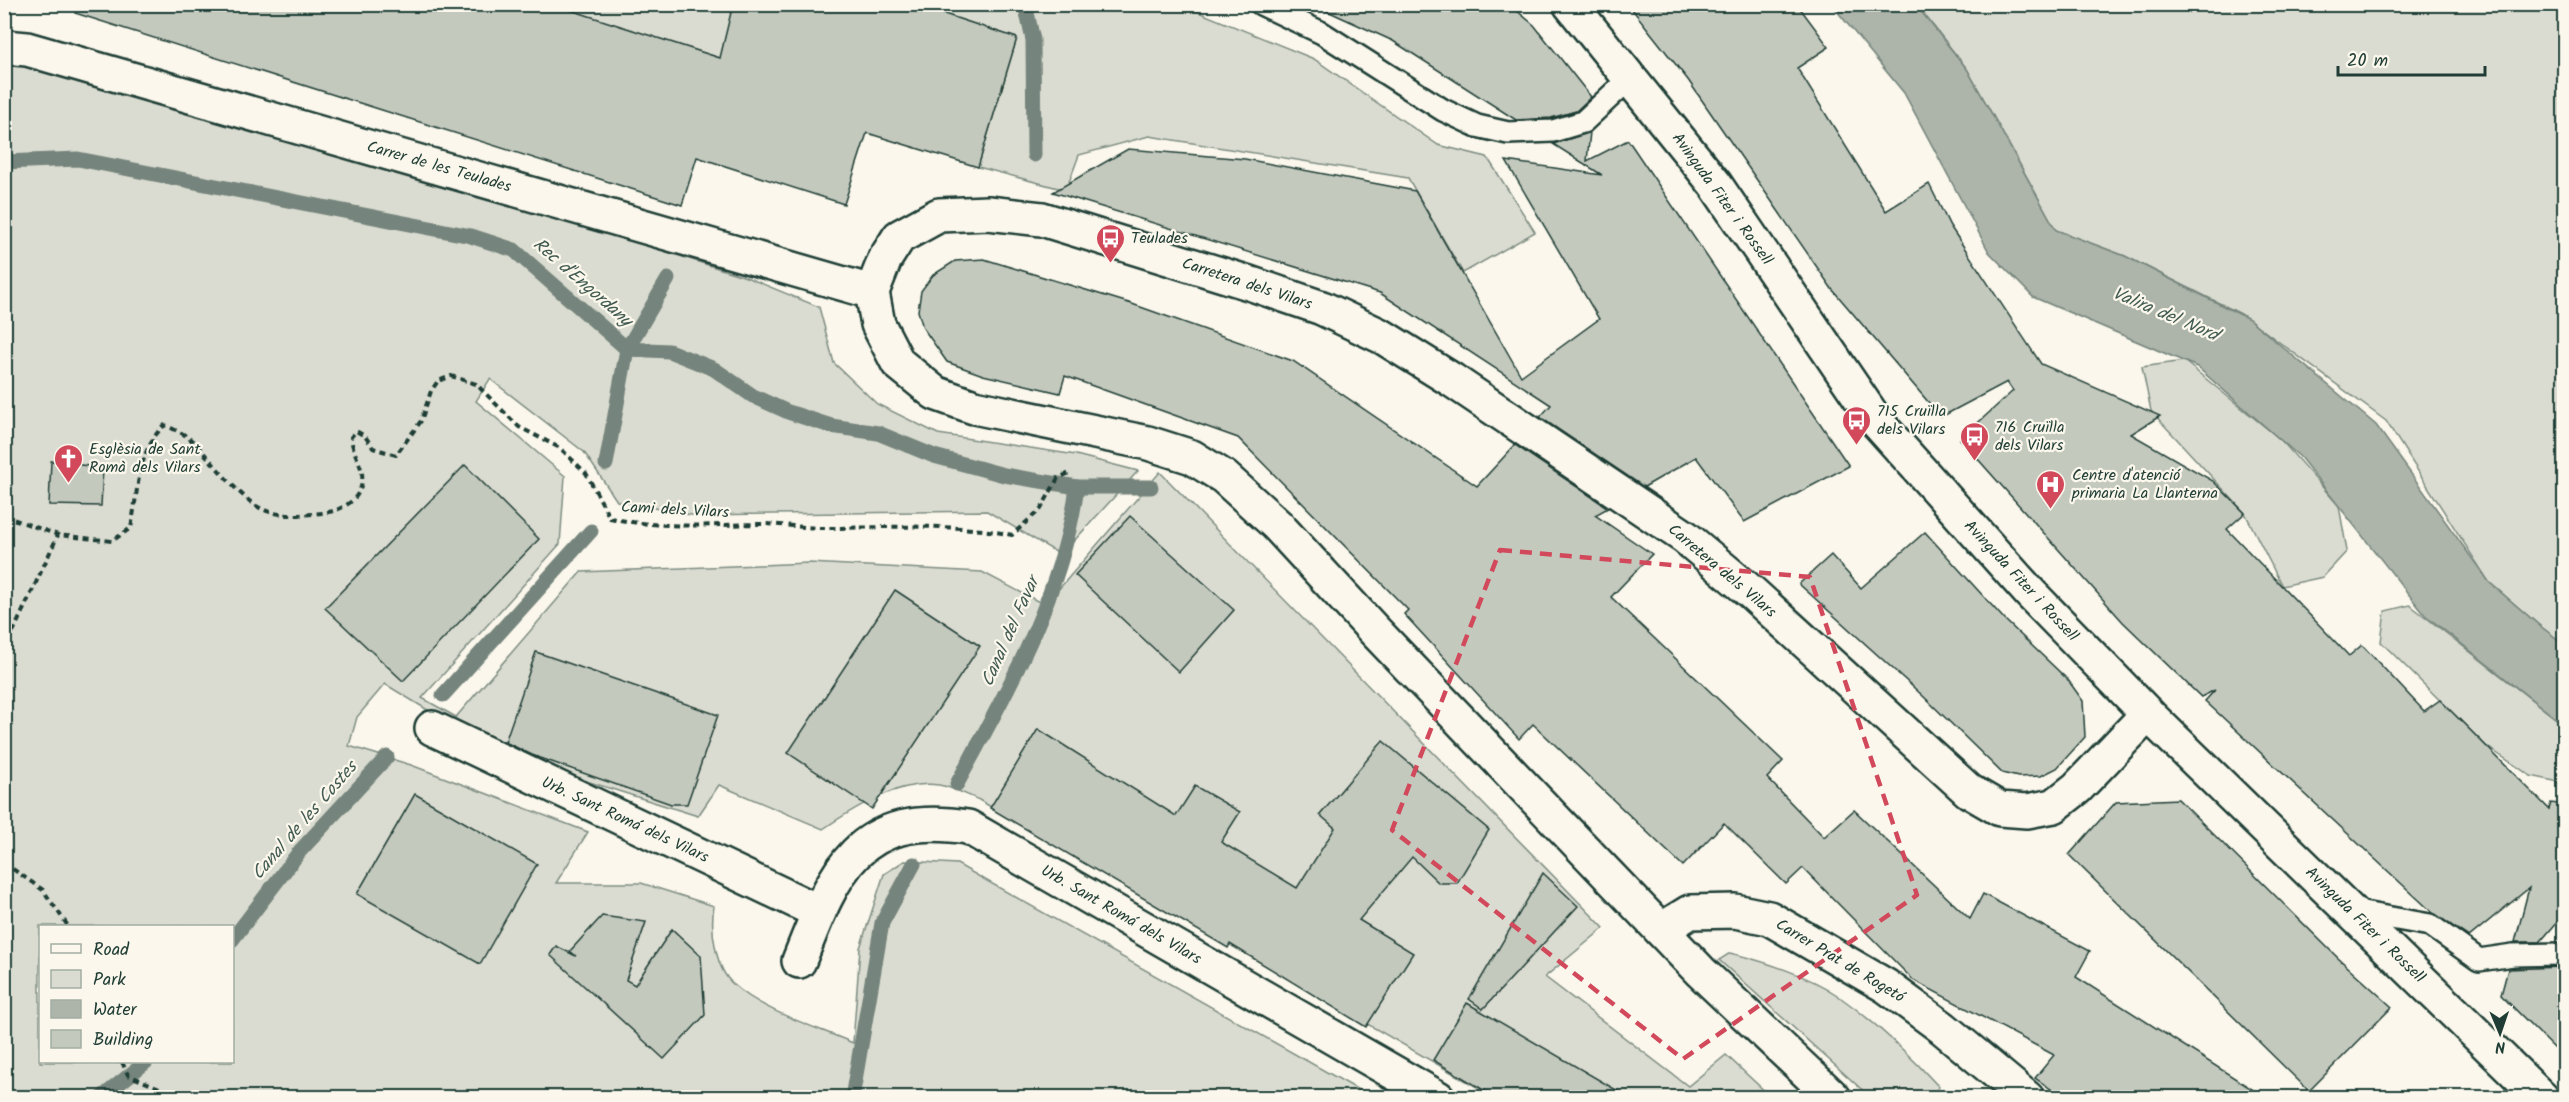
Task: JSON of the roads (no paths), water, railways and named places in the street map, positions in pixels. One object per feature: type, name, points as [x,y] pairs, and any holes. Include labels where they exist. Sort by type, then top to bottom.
[{"type":"street","name":"Avinguda Fiter i Rossell","points":[[1569,4],[1715,184],[1876,421],[2031,594],[2148,714],[2542,1098]]},
{"type":"street","name":"Carrer de les Teulades","points":[[4,47],[27,49],[872,292]]},
{"type":"street","name":"Carretera dels Vilars","points":[[872,292],[885,259],[900,237],[939,215],[988,213],[1042,219],[1322,308],[1383,337],[1443,374],[1685,537],[1752,593],[1969,791],[2000,809],[2027,811],[2054,806],[2077,788],[2148,714]]},
{"type":"street","points":[[872,292],[878,324],[898,363],[934,393],[974,407],[1148,443],[1192,457],[1224,477],[1277,525],[1661,930],[1834,1098]]},
{"type":"street","name":"Urb. Sant Romá dels Vilars","points":[[432,728],[819,912]]},
{"type":"street","name":"Urb. Sant Romá dels Vilars","points":[[799,962],[819,912],[841,872],[876,836],[909,825],[942,823],[968,827],[1438,1098]]},
{"type":"street","name":"Carrer Prat de Rogetó","points":[[1661,930],[1690,912],[1735,911],[1769,918],[1886,986],[1943,1028],[2027,1098]]},
{"type":"lane","points":[[1261,4],[1322,33],[1443,110],[1477,126],[1508,133],[1553,131],[1583,122],[1630,78]]},
{"type":"lane","points":[[2351,911],[2430,925],[2479,960],[2513,955],[2565,954]]},
{"type":"water","name":"Valira del Nord","points":[[1832,5],[1916,5],[1967,69],[2056,230],[2125,256],[2249,319],[2376,425],[2489,582],[2564,644],[2564,725],[2425,615],[2300,457],[2197,367],[2033,297],[1989,252],[1904,93]]},
{"type":"waterway","name":"Canal del Favar","points":[[1025,4],[1033,40],[1034,155]]},
{"type":"waterway","name":"Rec d'Engordany","points":[[4,162],[78,159],[471,236],[514,250],[627,349],[669,351],[714,369],[753,396],[788,412],[831,426],[878,433],[934,456],[1004,475],[1077,487],[1151,487]]},
{"type":"waterway","name":"Canal de les Costes","points":[[606,464],[627,349],[668,279]]},
{"type":"waterway","name":"Canal del Favar","points":[[957,784],[1013,677],[1046,603],[1070,527],[1077,487]]},
{"type":"waterway","name":"Canal de les Costes","points":[[443,695],[591,531]]},
{"type":"waterway","name":"Canal de les Costes","points":[[234,937],[300,851],[387,757]]},
{"type":"waterway","name":"Canal del Favar","points":[[852,1098],[882,923],[914,864]]},
{"type":"waterway","name":"Canal de les Costes","points":[[101,1098],[145,1063]]},
{"type":"place","name":"Teulades","points":[[1110,264]]},
{"type":"place","name":"715 Cruïlla dels Vilars","points":[[1856,446]]},
{"type":"place","name":"716 Cruïlla dels Vilars","points":[[1974,462]]},
{"type":"place","name":"Esglèsia de Sant Romà dels Vilars","points":[[68,484]]},
{"type":"place","name":"Centre d'atenció primaria La Llanterna","points":[[2051,510]]}]
